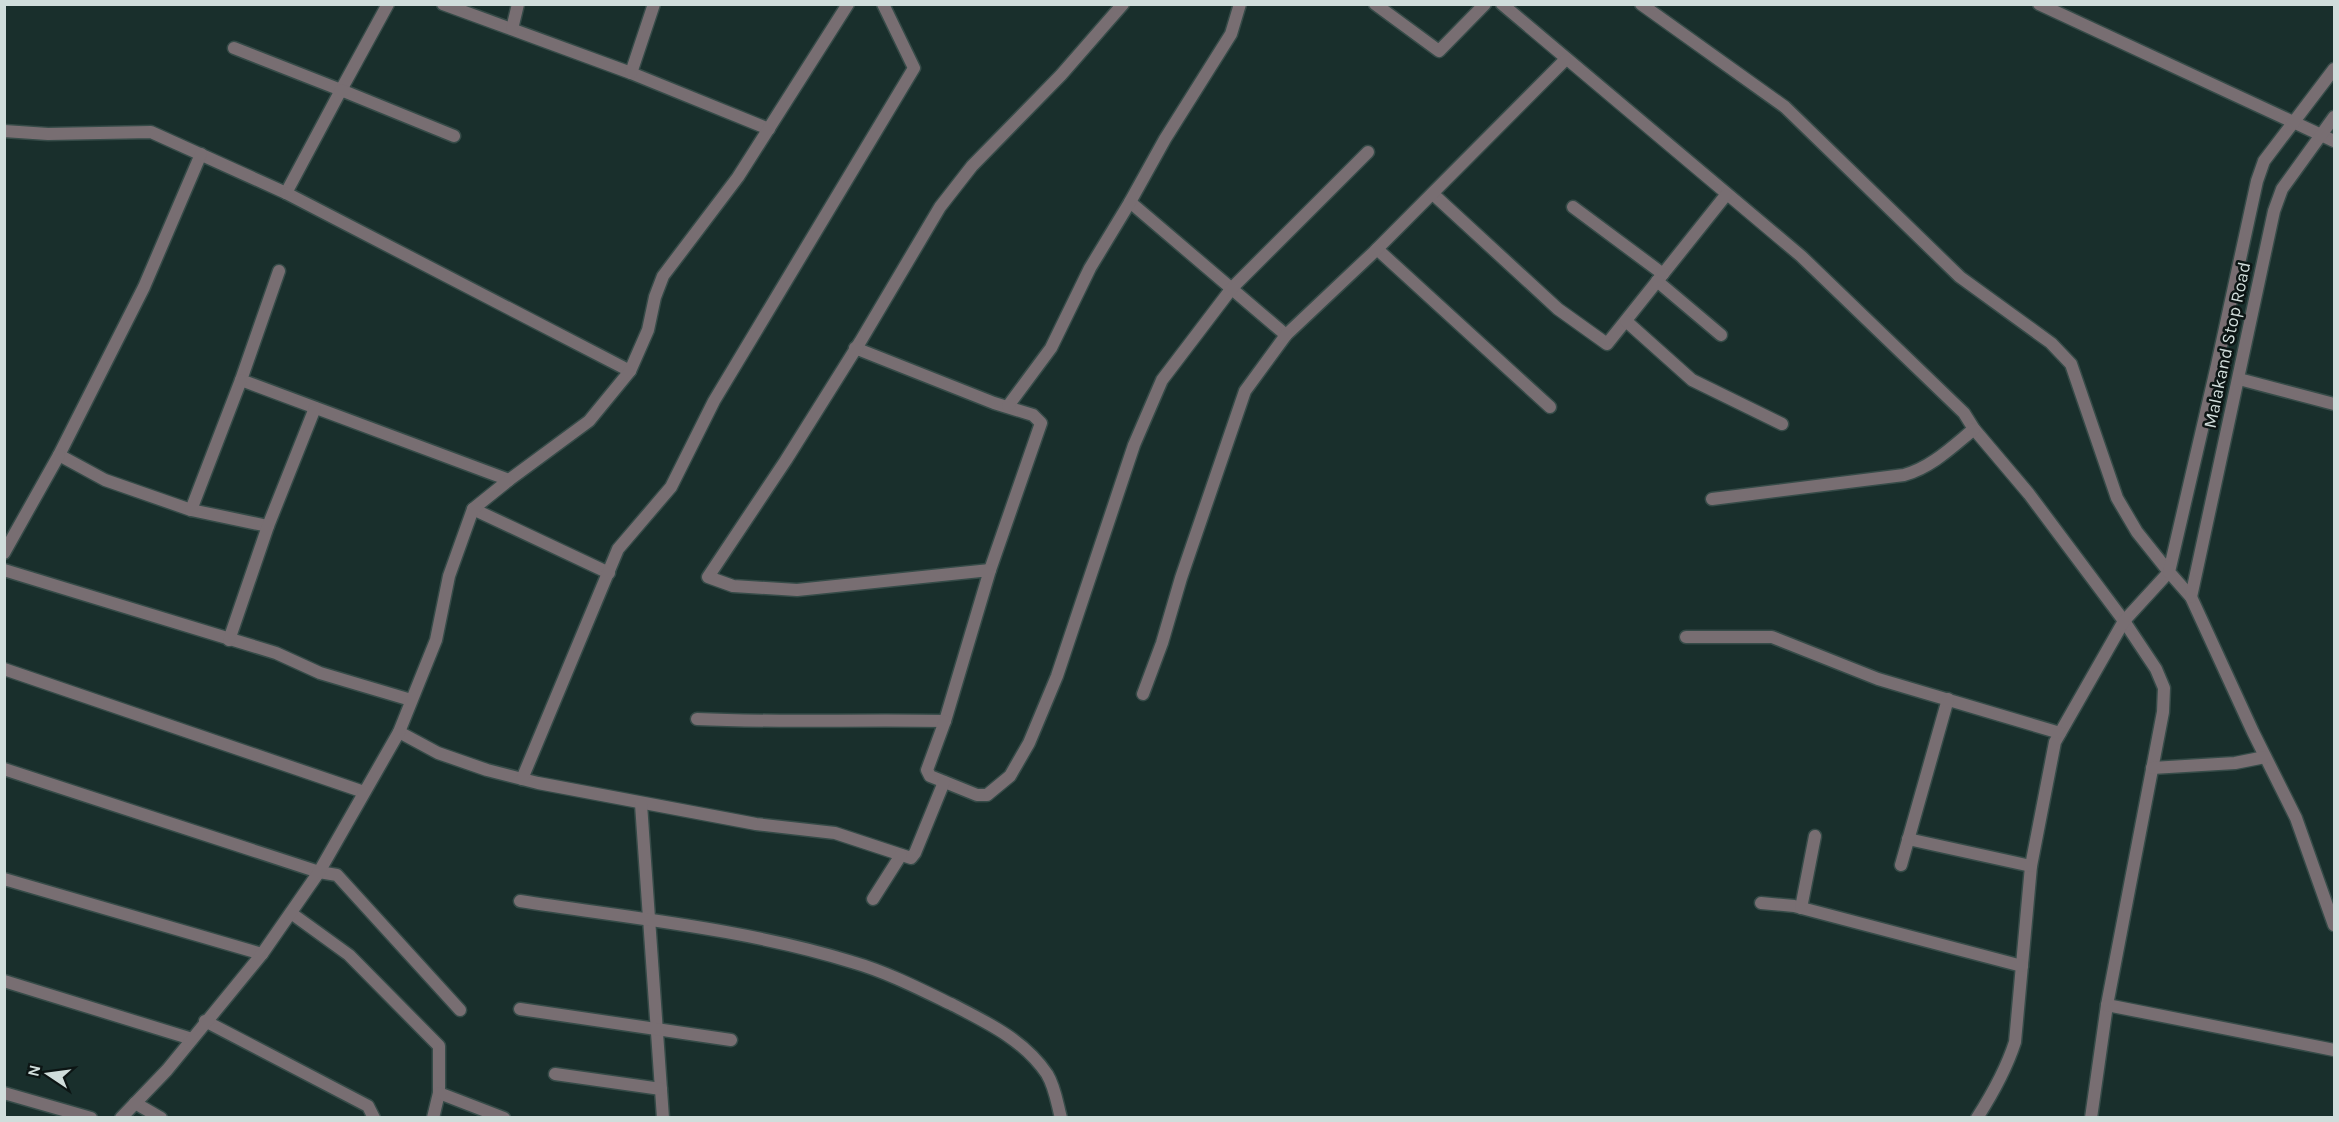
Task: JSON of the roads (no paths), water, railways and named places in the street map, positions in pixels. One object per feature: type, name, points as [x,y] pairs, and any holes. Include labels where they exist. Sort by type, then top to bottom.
[{"type":"street","points":[[286,193],[388,4]]},
{"type":"street","points":[[443,4],[631,73],[769,129]]},
{"type":"street","points":[[512,29],[518,4]]},
{"type":"street","points":[[631,73],[654,4]]},
{"type":"street","points":[[121,1118],[166,1070],[262,954],[319,872],[399,732],[436,640],[449,576],[473,509],[588,421],[630,371],[648,330],[655,297],[663,276],[738,177],[848,4]]},
{"type":"street","points":[[522,779],[618,549],[671,487],[714,401],[914,68],[883,4]]},
{"type":"street","points":[[990,570],[796,590],[733,586],[708,577],[786,460],[940,207],[965,174],[1061,75],[1123,4]]},
{"type":"street","points":[[1008,406],[1051,348],[1090,268],[1165,139],[1231,34],[1238,17],[1240,4]]},
{"type":"street","points":[[1375,4],[1439,51],[1485,4]]},
{"type":"street","points":[[1502,4],[1565,60],[1801,256],[1964,412],[1974,429],[2030,494],[2124,621],[2156,669],[2164,688],[2163,712],[2108,1005],[2091,1118]]},
{"type":"street","points":[[1641,4],[1785,107],[1960,277],[2058,350],[2071,364],[2117,498],[2137,532],[2191,597],[2265,757],[2296,818],[2334,925]]},
{"type":"street","points":[[2039,4],[2334,141]]},
{"type":"street","points":[[234,48],[454,136]]},
{"type":"street","points":[[1143,693],[1162,643],[1181,578],[1245,391],[1286,335],[1433,194],[1565,60]]},
{"type":"street","points":[[1977,1118],[2008,1065],[2015,1042],[2031,866],[2055,742],[2124,621],[2169,572],[2257,182],[2264,161],[2334,69]]},
{"type":"street","name":"Malakand Stop Road","points":[[2191,597],[2274,211],[2282,189],[2334,117]]},
{"type":"street","points":[[4,131],[48,134],[151,132],[286,193],[630,371]]},
{"type":"street","points":[[855,348],[994,403],[1033,415],[1041,423],[990,570],[945,721],[927,770],[930,776],[944,782],[976,795],[987,795],[1010,776],[1029,743],[1057,676],[1134,445],[1162,380],[1232,288],[1368,152]]},
{"type":"street","points":[[4,552],[59,455],[144,287],[201,154]]},
{"type":"street","points":[[1433,194],[1557,309],[1607,344],[1726,195]]},
{"type":"street","points":[[1130,202],[1286,335]]},
{"type":"street","points":[[1573,207],[1660,278],[1721,335]]},
{"type":"street","points":[[1377,249],[1550,407]]},
{"type":"street","points":[[191,510],[241,380],[279,271]]},
{"type":"street","points":[[1626,321],[1692,380],[1782,424]]},
{"type":"street","points":[[2239,379],[2334,404]]},
{"type":"street","points":[[241,380],[509,480]]},
{"type":"street","points":[[229,640],[268,526],[315,408]]},
{"type":"street","points":[[1712,499],[1904,475],[1937,460],[1974,429]]},
{"type":"street","points":[[59,455],[105,480],[191,510],[268,526]]},
{"type":"street","points":[[473,509],[609,573]]},
{"type":"street","points":[[4,570],[276,654],[320,673],[411,700]]},
{"type":"street","points":[[1686,637],[1772,637],[1878,679],[2060,733]]},
{"type":"street","points":[[4,669],[364,792]]},
{"type":"street","points":[[1900,865],[1948,699]]},
{"type":"street","points":[[697,719],[765,722],[851,719],[945,721]]},
{"type":"street","points":[[399,732],[438,753],[522,779],[641,804],[756,824],[835,832],[911,858],[944,782]]},
{"type":"street","points":[[2152,768],[2235,763],[2265,757]]},
{"type":"street","points":[[4,769],[319,872],[337,875],[460,1010]]},
{"type":"street","points":[[641,804],[663,1118]]},
{"type":"street","points":[[1801,908],[1815,836]]},
{"type":"street","points":[[1908,839],[2031,866]]},
{"type":"street","points":[[873,898],[901,855]]},
{"type":"street","points":[[4,879],[262,954]]},
{"type":"street","points":[[520,901],[767,940],[854,962],[909,984],[998,1027],[1018,1043],[1047,1076],[1054,1090],[1061,1118]]},
{"type":"street","points":[[1761,903],[1801,908],[2022,966]]},
{"type":"street","points":[[291,913],[349,955],[439,1046],[439,1093],[433,1118]]},
{"type":"street","points":[[4,981],[192,1039]]},
{"type":"street","points":[[2108,1005],[2334,1050]]},
{"type":"street","points":[[520,1009],[731,1040]]},
{"type":"street","points":[[206,1021],[368,1106],[374,1118]]},
{"type":"street","points":[[555,1074],[661,1089]]},
{"type":"street","points":[[4,1093],[91,1118]]},
{"type":"street","points":[[439,1093],[504,1118]]},
{"type":"street","points":[[135,1103],[160,1118]]}]
